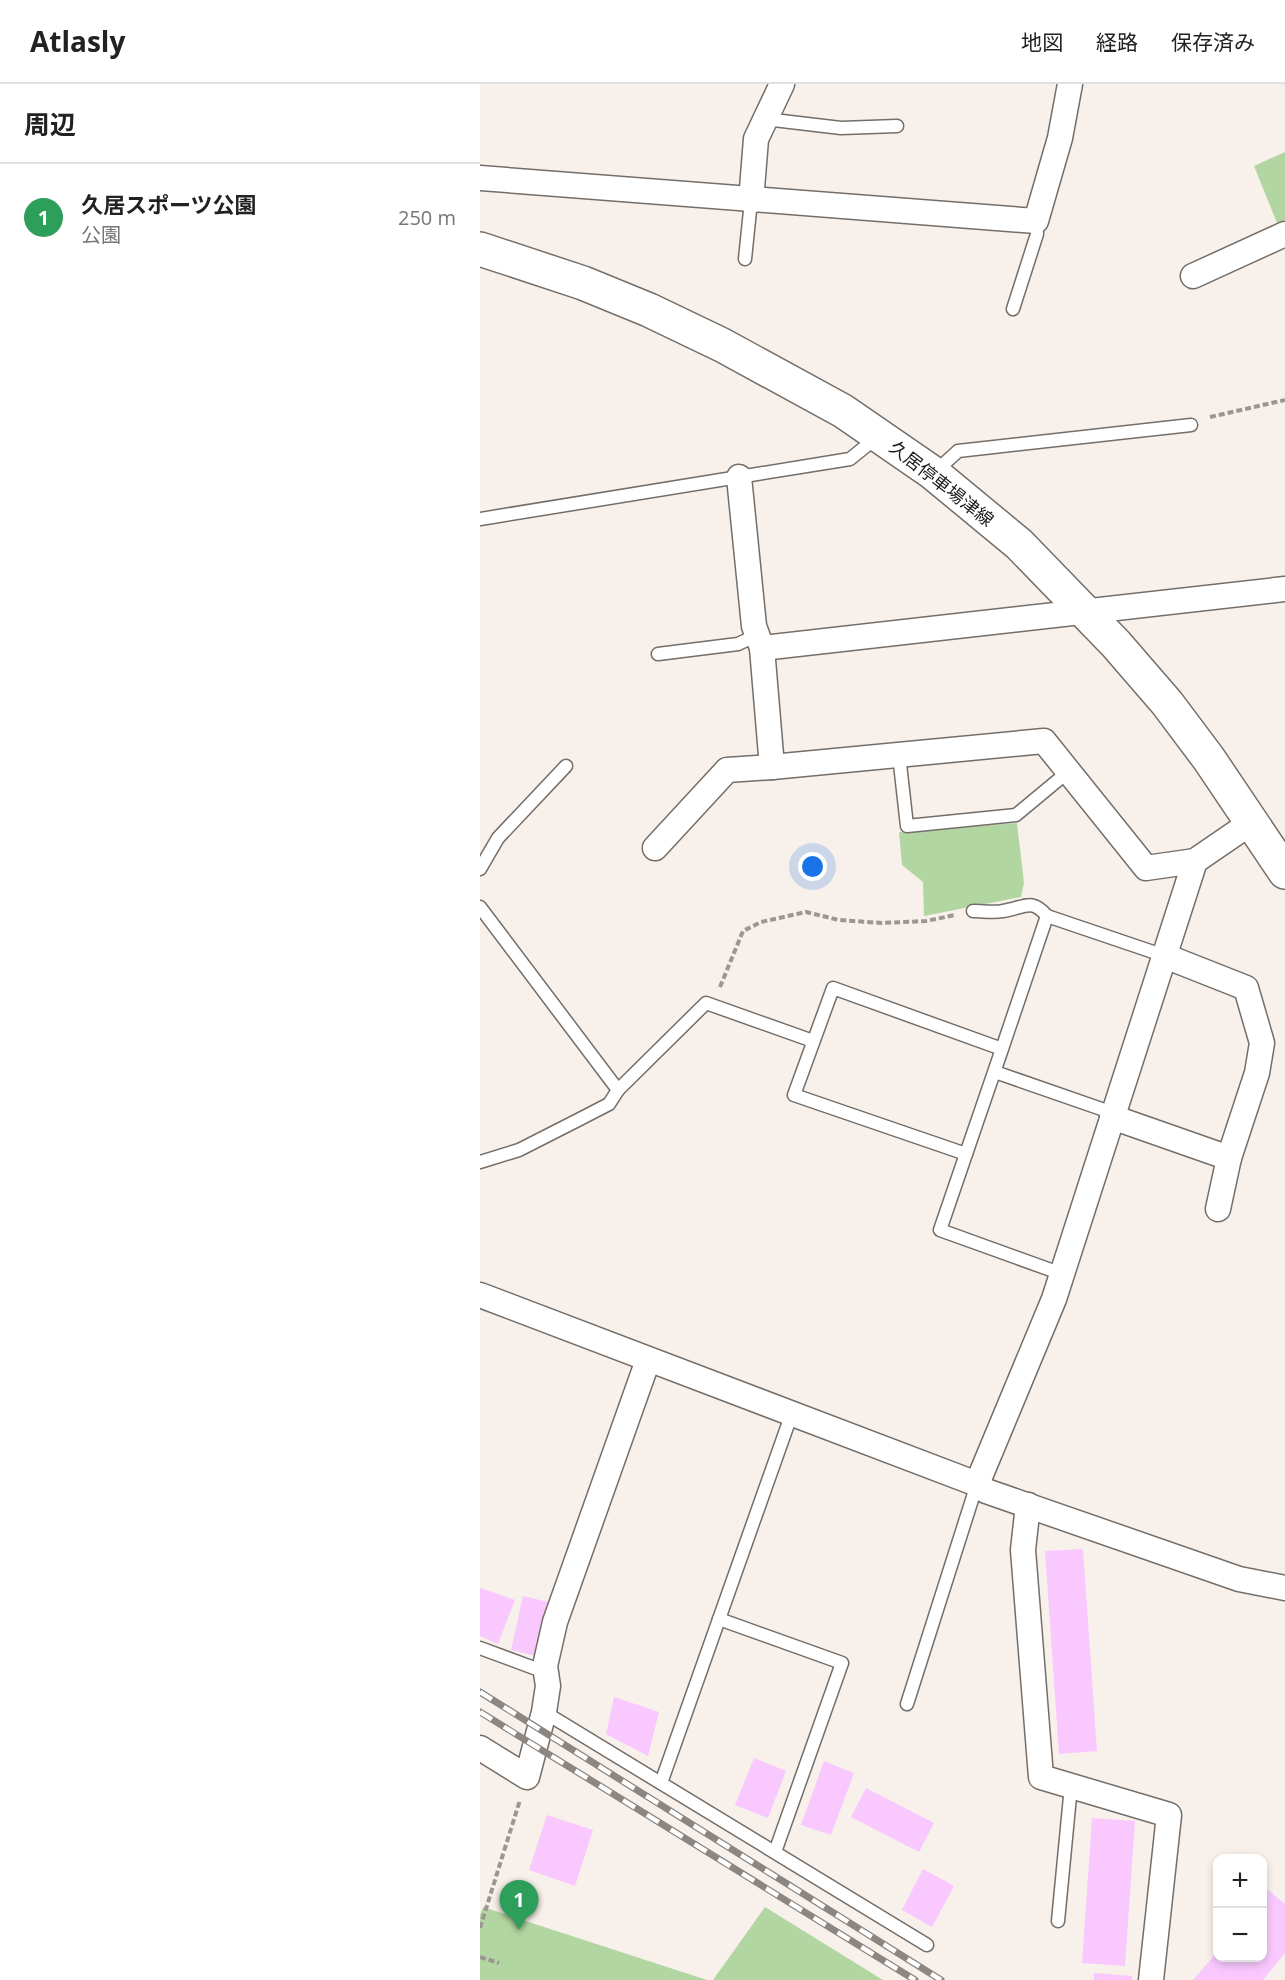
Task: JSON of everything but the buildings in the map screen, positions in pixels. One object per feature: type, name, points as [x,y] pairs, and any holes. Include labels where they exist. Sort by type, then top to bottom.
[{"type":"main road","name":"久居停車場津線","points":[[480,249],[583,283],[649,310],[843,411],[933,473],[1019,544],[1085,611],[1167,703],[1252,822],[1285,873]]},
{"type":"street","points":[[751,201],[756,139],[782,84]]},
{"type":"street","points":[[480,178],[751,201],[1036,221],[1060,138],[1070,84]]},
{"type":"street","points":[[1193,276],[1285,234]]},
{"type":"street","points":[[739,477],[754,626],[759,642],[772,767]]},
{"type":"street","points":[[759,642],[1085,611],[1285,589]]},
{"type":"street","points":[[655,848],[727,770],[1044,741],[1146,868],[1195,861],[1252,822]]},
{"type":"street","points":[[977,1484],[1062,1274],[1195,861]]},
{"type":"street","points":[[1165,956],[1246,988],[1262,1043],[1257,1072],[1229,1158],[1218,1209]]},
{"type":"street","points":[[1113,1115],[1229,1158]]},
{"type":"street","points":[[480,1296],[977,1484],[986,1491],[1239,1579],[1285,1588]]},
{"type":"street","points":[[480,1748],[527,1778],[544,1712],[548,1686],[545,1666],[555,1622],[648,1360]]},
{"type":"street","points":[[1028,1505],[1023,1550],[1041,1777],[1169,1815],[1151,1980]]},
{"type":"lane","points":[[765,119],[841,128],[897,126]]},
{"type":"lane","points":[[745,259],[751,201]]},
{"type":"lane","points":[[1013,309],[1036,234],[1036,221]]},
{"type":"lane","points":[[933,473],[958,451],[1191,425]]},
{"type":"lane","points":[[480,519],[850,459],[880,435]]},
{"type":"lane","points":[[657,654],[759,642]]},
{"type":"lane","points":[[899,755],[907,826],[1016,816],[1069,771]]},
{"type":"lane","points":[[480,869],[498,838],[566,766]]},
{"type":"lane","points":[[974,911],[1002,911],[1030,904],[1039,906],[1047,916],[1165,956]]},
{"type":"lane","points":[[481,912],[618,1090]]},
{"type":"lane","points":[[1047,916],[940,1230],[1062,1274]]},
{"type":"lane","points":[[966,1154],[794,1095],[833,988],[1002,1049]]},
{"type":"lane","points":[[480,1162],[519,1150],[609,1104],[618,1090],[706,1003],[813,1041]]},
{"type":"lane","points":[[995,1071],[1113,1115]]},
{"type":"lane","points":[[662,1783],[792,1413]]},
{"type":"lane","points":[[907,1704],[977,1484]]},
{"type":"lane","points":[[719,1619],[842,1663],[775,1852]]},
{"type":"lane","points":[[480,1648],[534,1668],[545,1666]]},
{"type":"lane","points":[[544,1712],[927,1945]]},
{"type":"lane","points":[[1058,1921],[1071,1786]]},
{"type":"path","points":[[1191,425],[1197,420],[1285,400]]},
{"type":"path","points":[[712,1005],[743,931],[761,922],[806,912],[839,920],[907,923],[974,911]]},
{"type":"path","points":[[480,1928],[527,1778]]},
{"type":"path","points":[[480,1957],[499,1963]]},
{"type":"green space","points":[[1285,152],[1285,220],[1277,223],[1254,166]]},
{"type":"green space","points":[[1017,823],[1024,883],[1021,897],[924,916],[923,882],[902,865],[899,832]]},
{"type":"green space","points":[[483,1907],[707,1980],[480,1980],[480,1915]]},
{"type":"green space","points":[[765,1907],[883,1980],[713,1980]]},
{"type":"railway","points":[[480,1692],[941,1980]]},
{"type":"railway","points":[[480,1712],[915,1980]]},
{"type":"place","name":"久居スポーツ公園","points":[[519,1930]]}]
